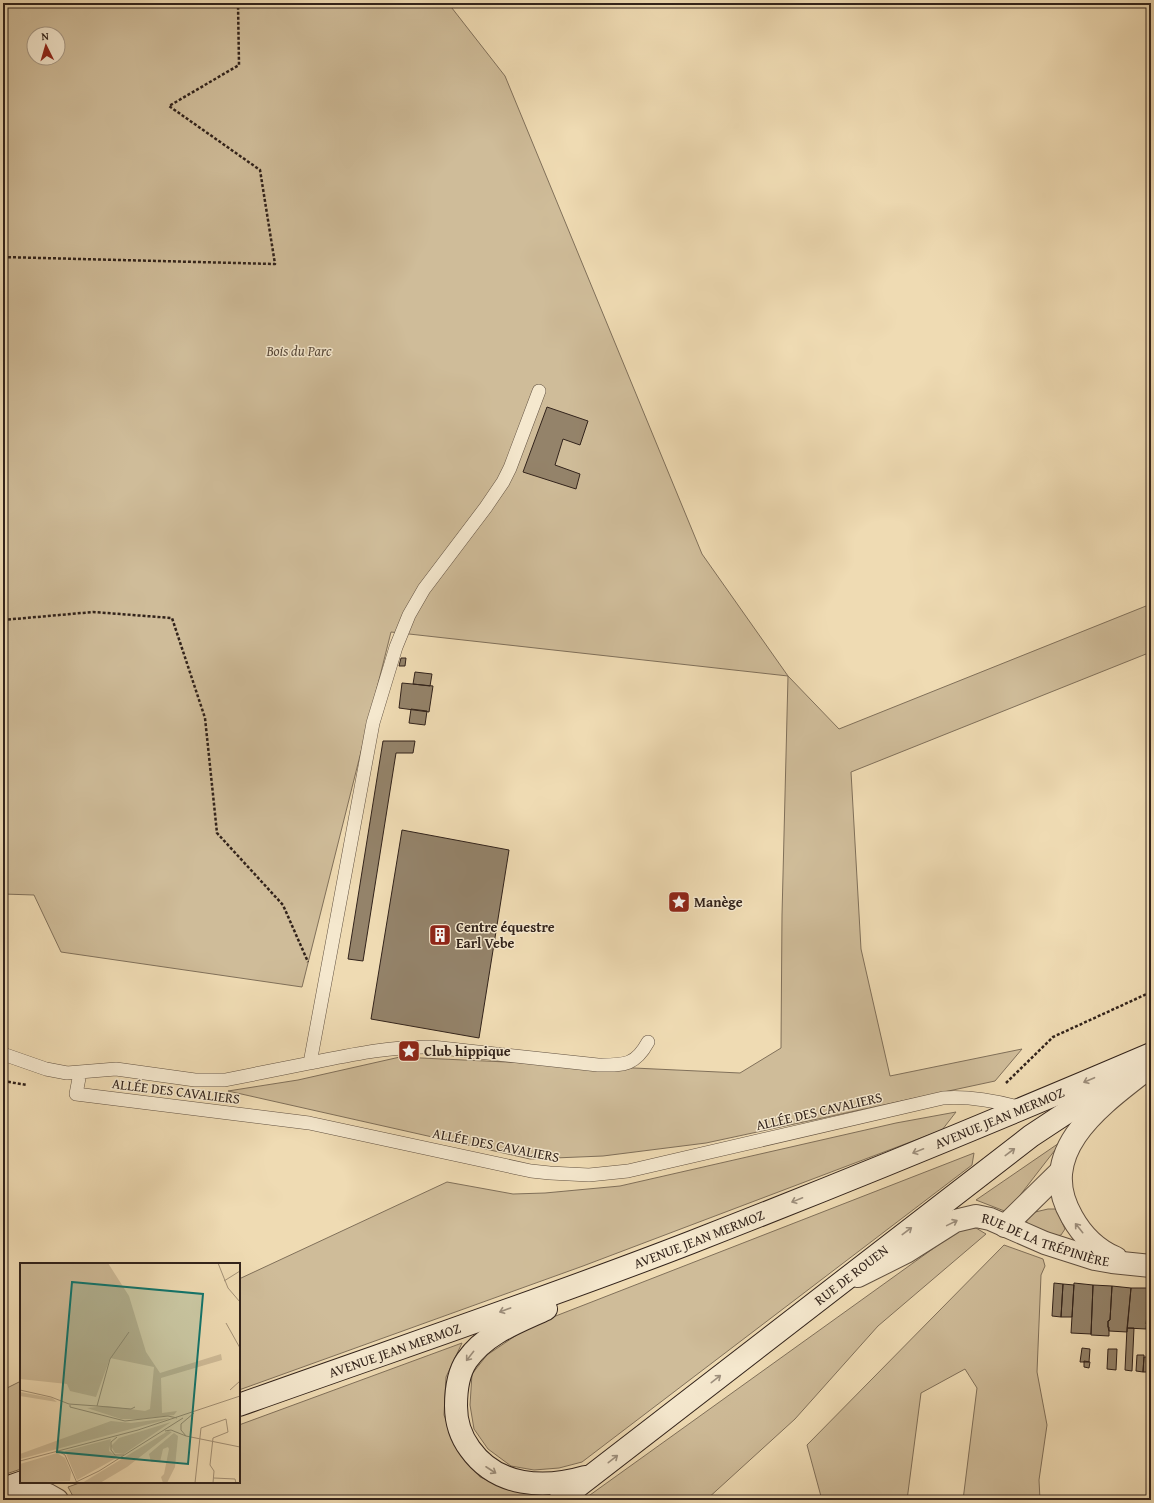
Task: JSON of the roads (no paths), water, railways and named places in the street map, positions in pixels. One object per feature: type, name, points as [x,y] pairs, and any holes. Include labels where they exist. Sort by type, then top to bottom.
[{"type":"main road","name":"AVENUE JEAN MERMOZ","points":[[240,1405],[612,1272],[700,1239],[1024,1108],[1151,1054]]},
{"type":"main road","name":"RUE DE ROUEN","points":[[560,1500],[1031,1136],[1084,1101],[1151,1062]]},
{"type":"main road","name":"RUE DE LA TRÉPINIÈRE","points":[[1142,1265],[1109,1255],[1096,1247],[1076,1224],[1063,1197],[1061,1171],[1067,1150],[1083,1125],[1109,1100],[1151,1066]]},
{"type":"main road","points":[[1005,1226],[1061,1171]]},
{"type":"main road","name":"RUE DE LA TRÉPINIÈRE","points":[[832,1289],[887,1262],[955,1221],[976,1216],[990,1219],[1045,1243],[1095,1259],[1142,1265]]},
{"type":"main road","points":[[594,1474],[558,1483],[542,1484],[529,1484],[512,1481],[498,1475],[474,1456],[466,1444],[457,1420],[456,1398],[461,1372],[466,1361],[486,1340],[498,1332],[572,1296],[612,1272]]},
{"type":"main road","points":[[3,1490],[20,1483]]},
{"type":"main road","points":[[3,1490],[19,1489],[42,1492],[57,1500]]},
{"type":"lane","points":[[310,1063],[373,723],[399,637],[409,614],[424,589],[503,482],[510,468],[539,391]]},
{"type":"lane","points":[[3,1054],[46,1070],[67,1073],[116,1069],[195,1080],[225,1080],[355,1054],[394,1048],[413,1047],[432,1047],[598,1065],[615,1065],[627,1063],[637,1059],[648,1042]]},
{"type":"lane","name":"ALLÉE DES CAVALIERS","points":[[80,1073],[76,1094],[309,1123],[531,1171],[570,1175],[589,1175],[628,1171],[942,1098],[960,1097],[989,1100],[1024,1108]]},
{"type":"place","name":"Manège","points":[[679,902]]},
{"type":"place","name":"Centre équestre Earl Vebe","points":[[440,935]]},
{"type":"place","name":"Club hippique","points":[[409,1051]]},
{"type":"park label","name":"Bois du Parc","points":[[299,351]]}]
